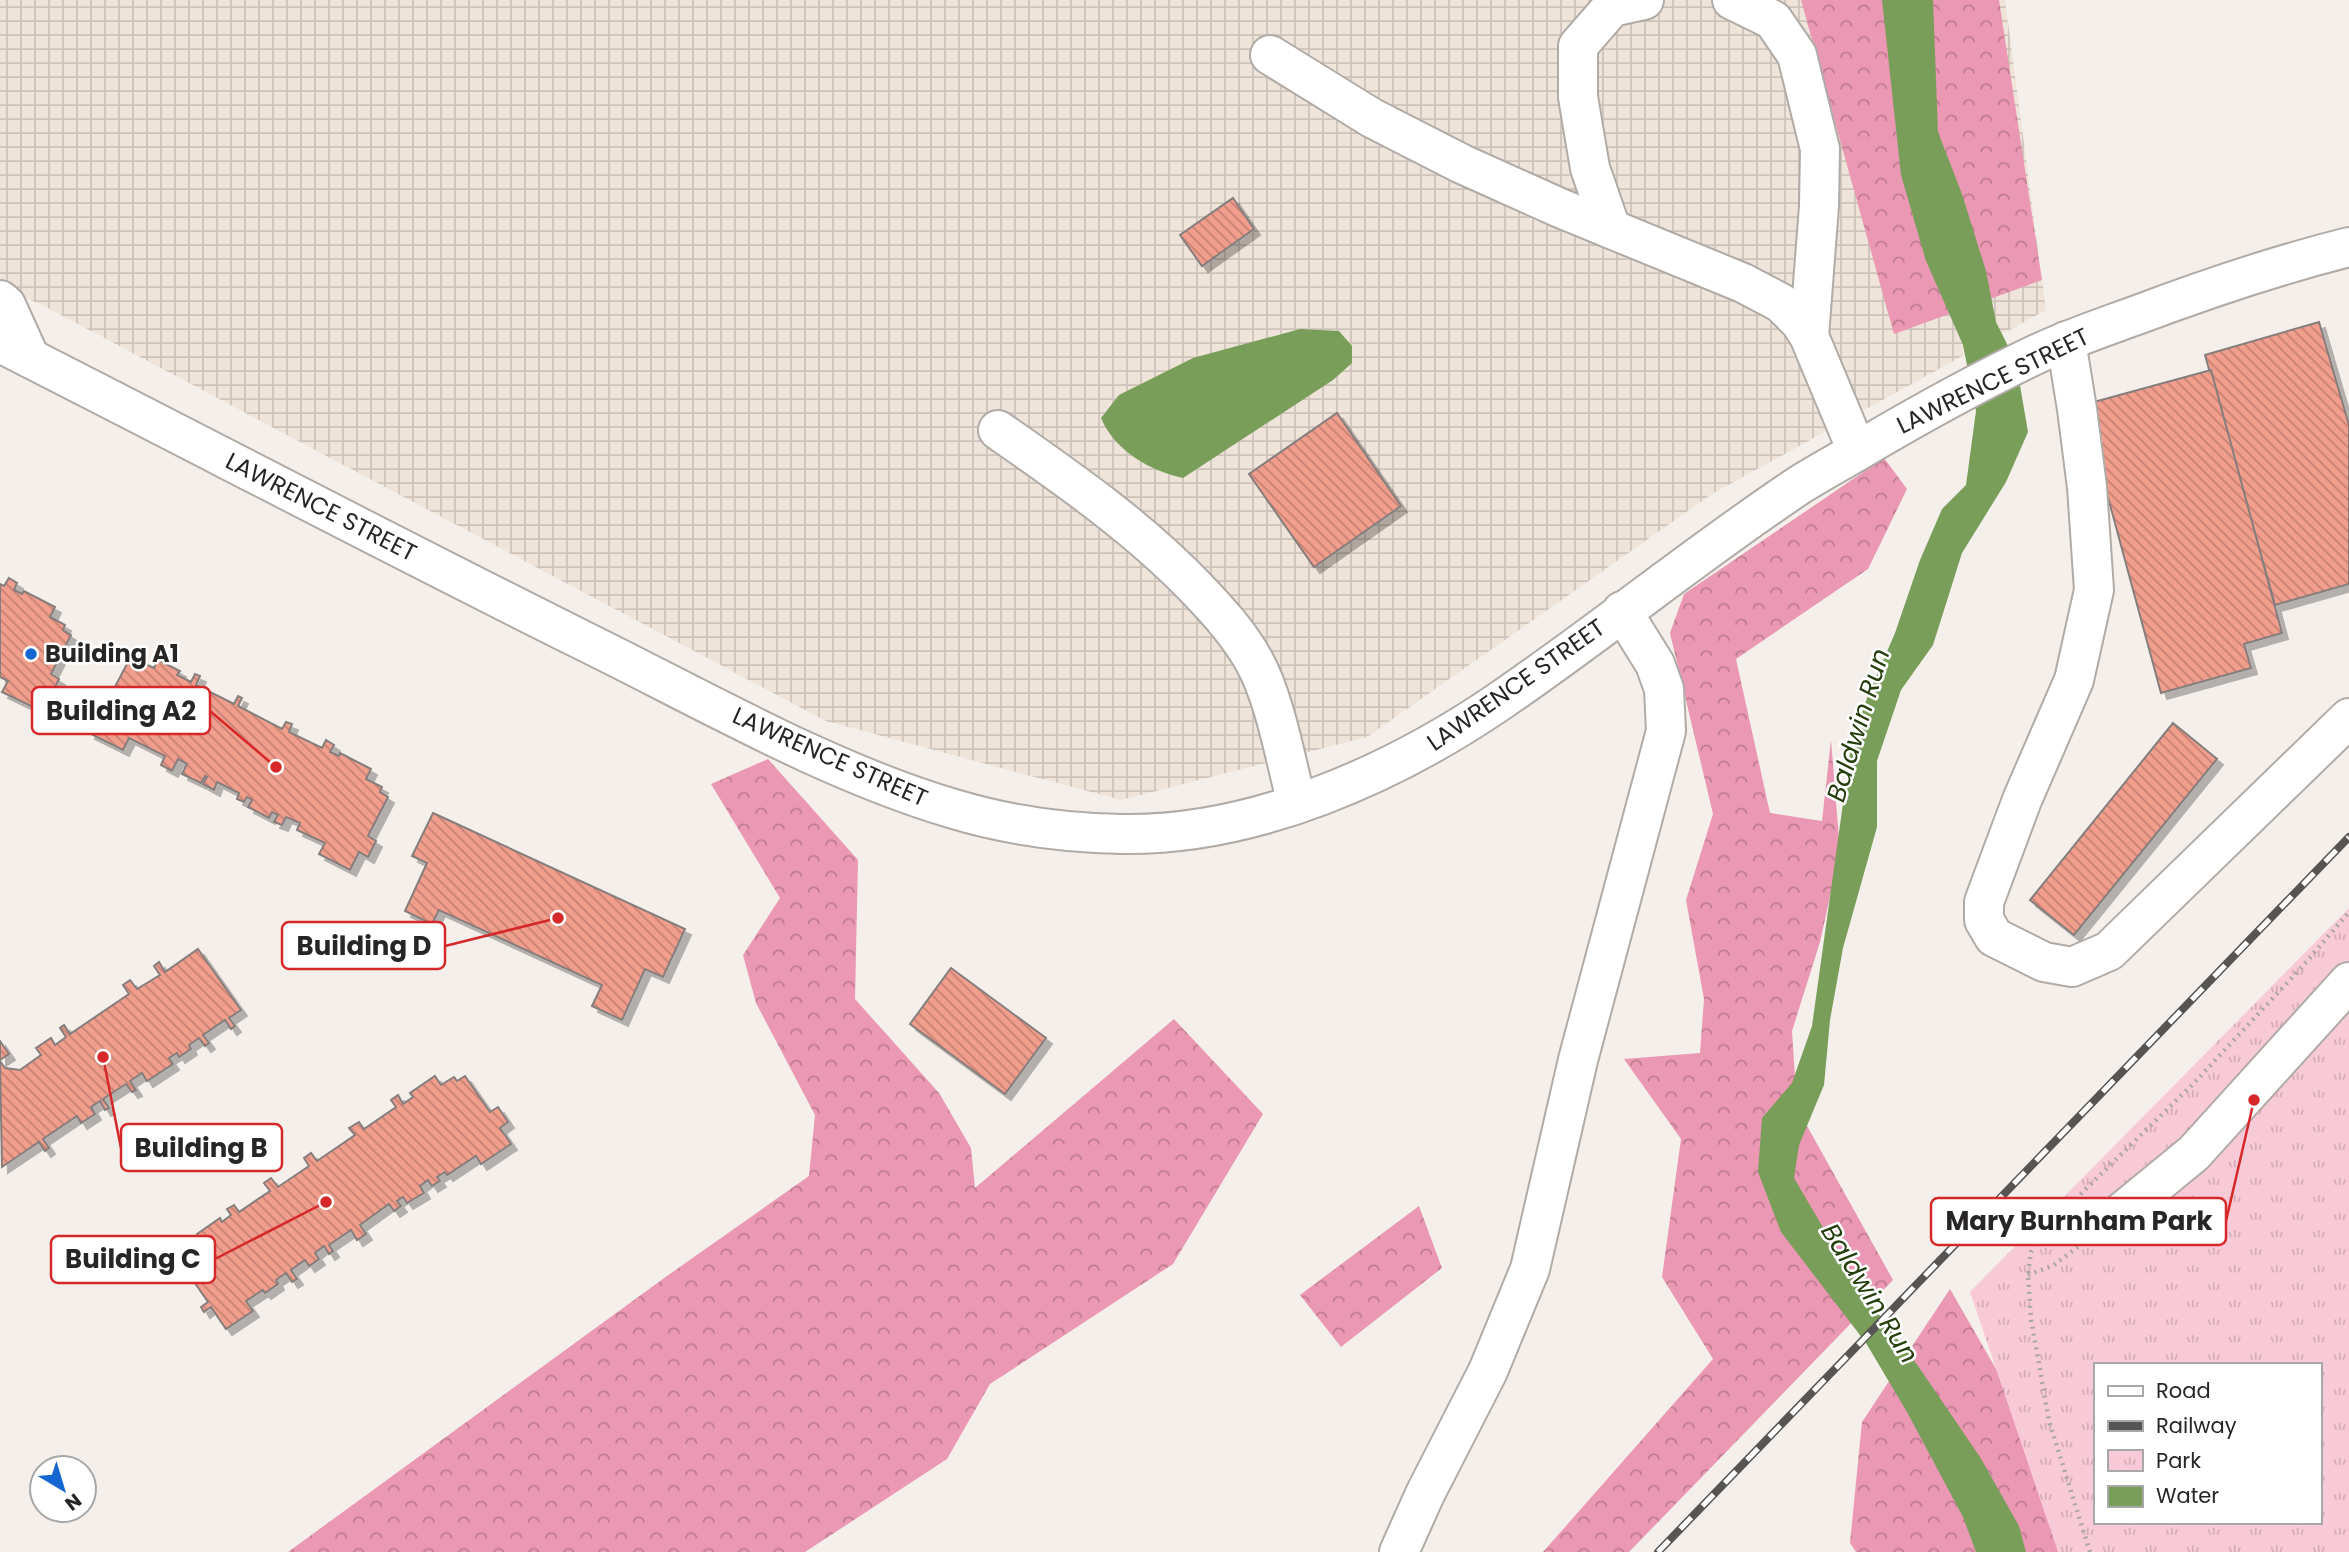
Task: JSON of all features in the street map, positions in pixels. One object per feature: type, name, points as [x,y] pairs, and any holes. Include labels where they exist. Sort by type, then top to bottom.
[{"type":"street","points":[[1732,0],[1772,10],[1797,55],[1820,149],[1819,206],[1809,337]]},
{"type":"street","points":[[1611,229],[1590,168],[1578,97],[1578,46],[1619,2]]},
{"type":"street","points":[[1270,55],[1394,129],[1474,169],[1743,283],[1781,303],[1800,322],[1809,337],[1857,451]]},
{"type":"street","name":"LAWRENCE STREET","points":[[15,351],[478,588],[792,744],[885,785],[957,811],[1025,824],[1084,832],[1174,832],[1297,804],[1373,776],[1424,749],[1494,706],[1622,611],[1803,483],[1929,409],[2051,348],[2199,292],[2349,247]]},
{"type":"street","points":[[0,300],[6,305],[15,351]]},
{"type":"street","points":[[2051,348],[2087,487],[2094,590],[2074,680],[2022,800],[1984,902],[1984,920],[1994,937],[2044,962],[2071,967],[2109,951],[2349,718]]},
{"type":"street","points":[[998,430],[1082,488],[1150,544],[1225,618],[1254,661],[1262,679],[1277,724],[1297,804]]},
{"type":"street","points":[[1399,1552],[1425,1494],[1488,1371],[1530,1269],[1578,1060],[1666,731],[1664,690],[1655,664],[1622,611]]},
{"type":"street","points":[[2110,1222],[2194,1153],[2349,982]]},
{"type":"path","points":[[2028,1275],[2054,1265],[2110,1222]]},
{"type":"shaded area","points":[[0,0],[2005,0],[2046,310],[1712,494],[1367,737],[1121,800],[826,721],[46,307],[0,286]]},
{"type":"green space","points":[[1801,0],[1999,0],[2042,280],[1894,334]]},
{"type":"green space","points":[[1884,458],[1907,489],[1868,569],[1736,659],[1770,813],[1822,821],[1831,740],[1840,851],[1820,942],[1792,1031],[1797,1108],[1893,1280],[1629,1552],[1543,1552],[1713,1359],[1662,1277],[1681,1139],[1624,1059],[1700,1053],[1704,999],[1686,900],[1713,814],[1670,633],[1684,594]]},
{"type":"green space","points":[[768,759],[858,860],[855,999],[939,1093],[971,1148],[975,1188],[1174,1019],[1263,1114],[1173,1264],[990,1384],[947,1459],[805,1552],[288,1552],[809,1176],[815,1115],[756,1003],[743,955],[780,898],[711,784]]},
{"type":"green space","points":[[2349,908],[2349,1552],[2058,1552],[1970,1292]]},
{"type":"green space","points":[[1419,1206],[1442,1268],[1341,1347],[1300,1295]]},
{"type":"green space","points":[[1950,1289],[2030,1428],[2073,1552],[1856,1552],[1850,1543],[1862,1422]]},
{"type":"water","name":"Baldwin Run","points":[[1882,0],[1933,0],[1938,132],[1962,194],[1986,271],[1996,322],[2016,362],[2028,432],[2006,482],[1962,553],[1933,645],[1901,690],[1877,761],[1877,827],[1843,948],[1830,1020],[1824,1085],[1799,1145],[1794,1178],[1858,1287],[1918,1366],[1980,1457],[2019,1526],[2026,1552],[1976,1552],[1963,1517],[1907,1412],[1866,1343],[1781,1232],[1758,1172],[1762,1118],[1792,1083],[1812,1026],[1851,746],[1867,698],[1942,509],[1966,485],[1976,411],[1963,345],[1926,261],[1901,175]]},
{"type":"water","points":[[1300,329],[1339,331],[1352,346],[1352,363],[1333,380],[1183,478],[1158,470],[1134,457],[1115,440],[1101,418],[1119,395],[1193,358]]},
{"type":"building","points":[[1233,198],[1254,229],[1202,266],[1180,235]]},
{"type":"building","points":[[2319,322],[2349,425],[2349,584],[2275,605],[2205,355]]},
{"type":"building","points":[[2211,370],[2282,633],[2244,644],[2251,668],[2161,693],[2083,405]]},
{"type":"building","points":[[1337,413],[1401,506],[1314,567],[1249,474]]},
{"type":"building","name":"Building A1","points":[[9,578],[17,583],[14,590],[22,594],[24,591],[55,607],[50,617],[65,625],[63,630],[71,635],[51,674],[59,679],[51,695],[42,690],[33,707],[2,692],[8,681],[0,677],[0,584],[4,586]]},
{"type":"building","points":[[158,660],[180,671],[177,675],[191,682],[195,674],[200,676],[196,685],[234,704],[238,696],[242,698],[238,706],[282,729],[286,722],[292,724],[289,732],[322,748],[326,740],[334,745],[330,752],[339,756],[340,753],[371,769],[366,779],[382,787],[380,792],[388,797],[368,836],[376,841],[368,857],[359,852],[350,870],[319,854],[325,843],[297,830],[300,823],[286,817],[282,825],[274,822],[278,815],[272,812],[269,818],[248,807],[252,800],[247,797],[244,802],[237,799],[239,793],[217,782],[214,790],[203,784],[207,777],[205,776],[201,783],[182,774],[187,764],[178,759],[172,771],[161,765],[165,756],[129,738],[123,750],[89,733],[97,717],[90,714],[98,698],[107,702],[128,662],[140,668],[143,663],[154,668]]},
{"type":"building","points":[[2173,723],[2217,759],[2074,935],[2030,900]]},
{"type":"building","points":[[433,813],[685,929],[663,977],[645,969],[622,1020],[592,1006],[602,985],[439,910],[432,924],[405,911],[427,863],[412,856]]},
{"type":"building","points":[[198,949],[241,1010],[229,1018],[235,1026],[231,1029],[225,1020],[203,1035],[209,1043],[205,1046],[199,1038],[189,1045],[191,1049],[179,1057],[177,1053],[169,1058],[173,1064],[147,1081],[142,1073],[130,1081],[136,1090],[132,1092],[126,1084],[103,1099],[109,1108],[105,1110],[100,1101],[91,1107],[95,1114],[81,1123],[77,1116],[43,1139],[49,1148],[45,1151],[39,1142],[2,1167],[0,1061],[5,1068],[20,1070],[41,1055],[36,1048],[51,1038],[55,1045],[66,1037],[60,1028],[64,1025],[70,1034],[129,994],[123,985],[130,980],[137,989],[160,975],[154,966],[159,962],[165,972]]},
{"type":"building","points":[[951,968],[1046,1038],[1005,1094],[910,1024]]},
{"type":"building","points":[[0,1041],[9,1054],[0,1060]]},
{"type":"building","points":[[435,1076],[441,1085],[454,1077],[457,1081],[465,1076],[490,1112],[498,1107],[508,1122],[500,1128],[511,1144],[481,1164],[476,1156],[447,1175],[445,1172],[437,1177],[440,1181],[432,1186],[428,1180],[420,1186],[424,1193],[407,1203],[403,1197],[397,1201],[401,1206],[394,1211],[389,1204],[360,1225],[366,1234],[357,1240],[351,1230],[329,1245],[333,1251],[329,1254],[324,1246],[315,1253],[319,1259],[309,1266],[305,1260],[291,1270],[297,1279],[292,1282],[286,1273],[276,1280],[278,1284],[246,1301],[253,1311],[226,1329],[211,1307],[204,1312],[201,1307],[208,1302],[181,1263],[189,1257],[187,1253],[202,1243],[197,1234],[220,1218],[222,1222],[231,1215],[227,1209],[234,1205],[239,1212],[270,1191],[264,1183],[271,1178],[278,1187],[309,1166],[304,1158],[311,1153],[317,1161],[355,1135],[349,1128],[359,1122],[364,1129],[396,1107],[391,1100],[398,1095],[403,1104],[413,1097],[410,1093]]},
{"type":"railway","points":[[1658,1552],[2349,837]]},
{"type":"place","name":"Building A1","points":[[31,654]]},
{"type":"place","name":"Building A2","points":[[276,767]]},
{"type":"place","name":"Building D","points":[[558,918]]},
{"type":"place","name":"Building B","points":[[103,1057]]},
{"type":"place","name":"Mary Burnham Park","points":[[2254,1100]]},
{"type":"place","name":"Building C","points":[[326,1202]]}]
